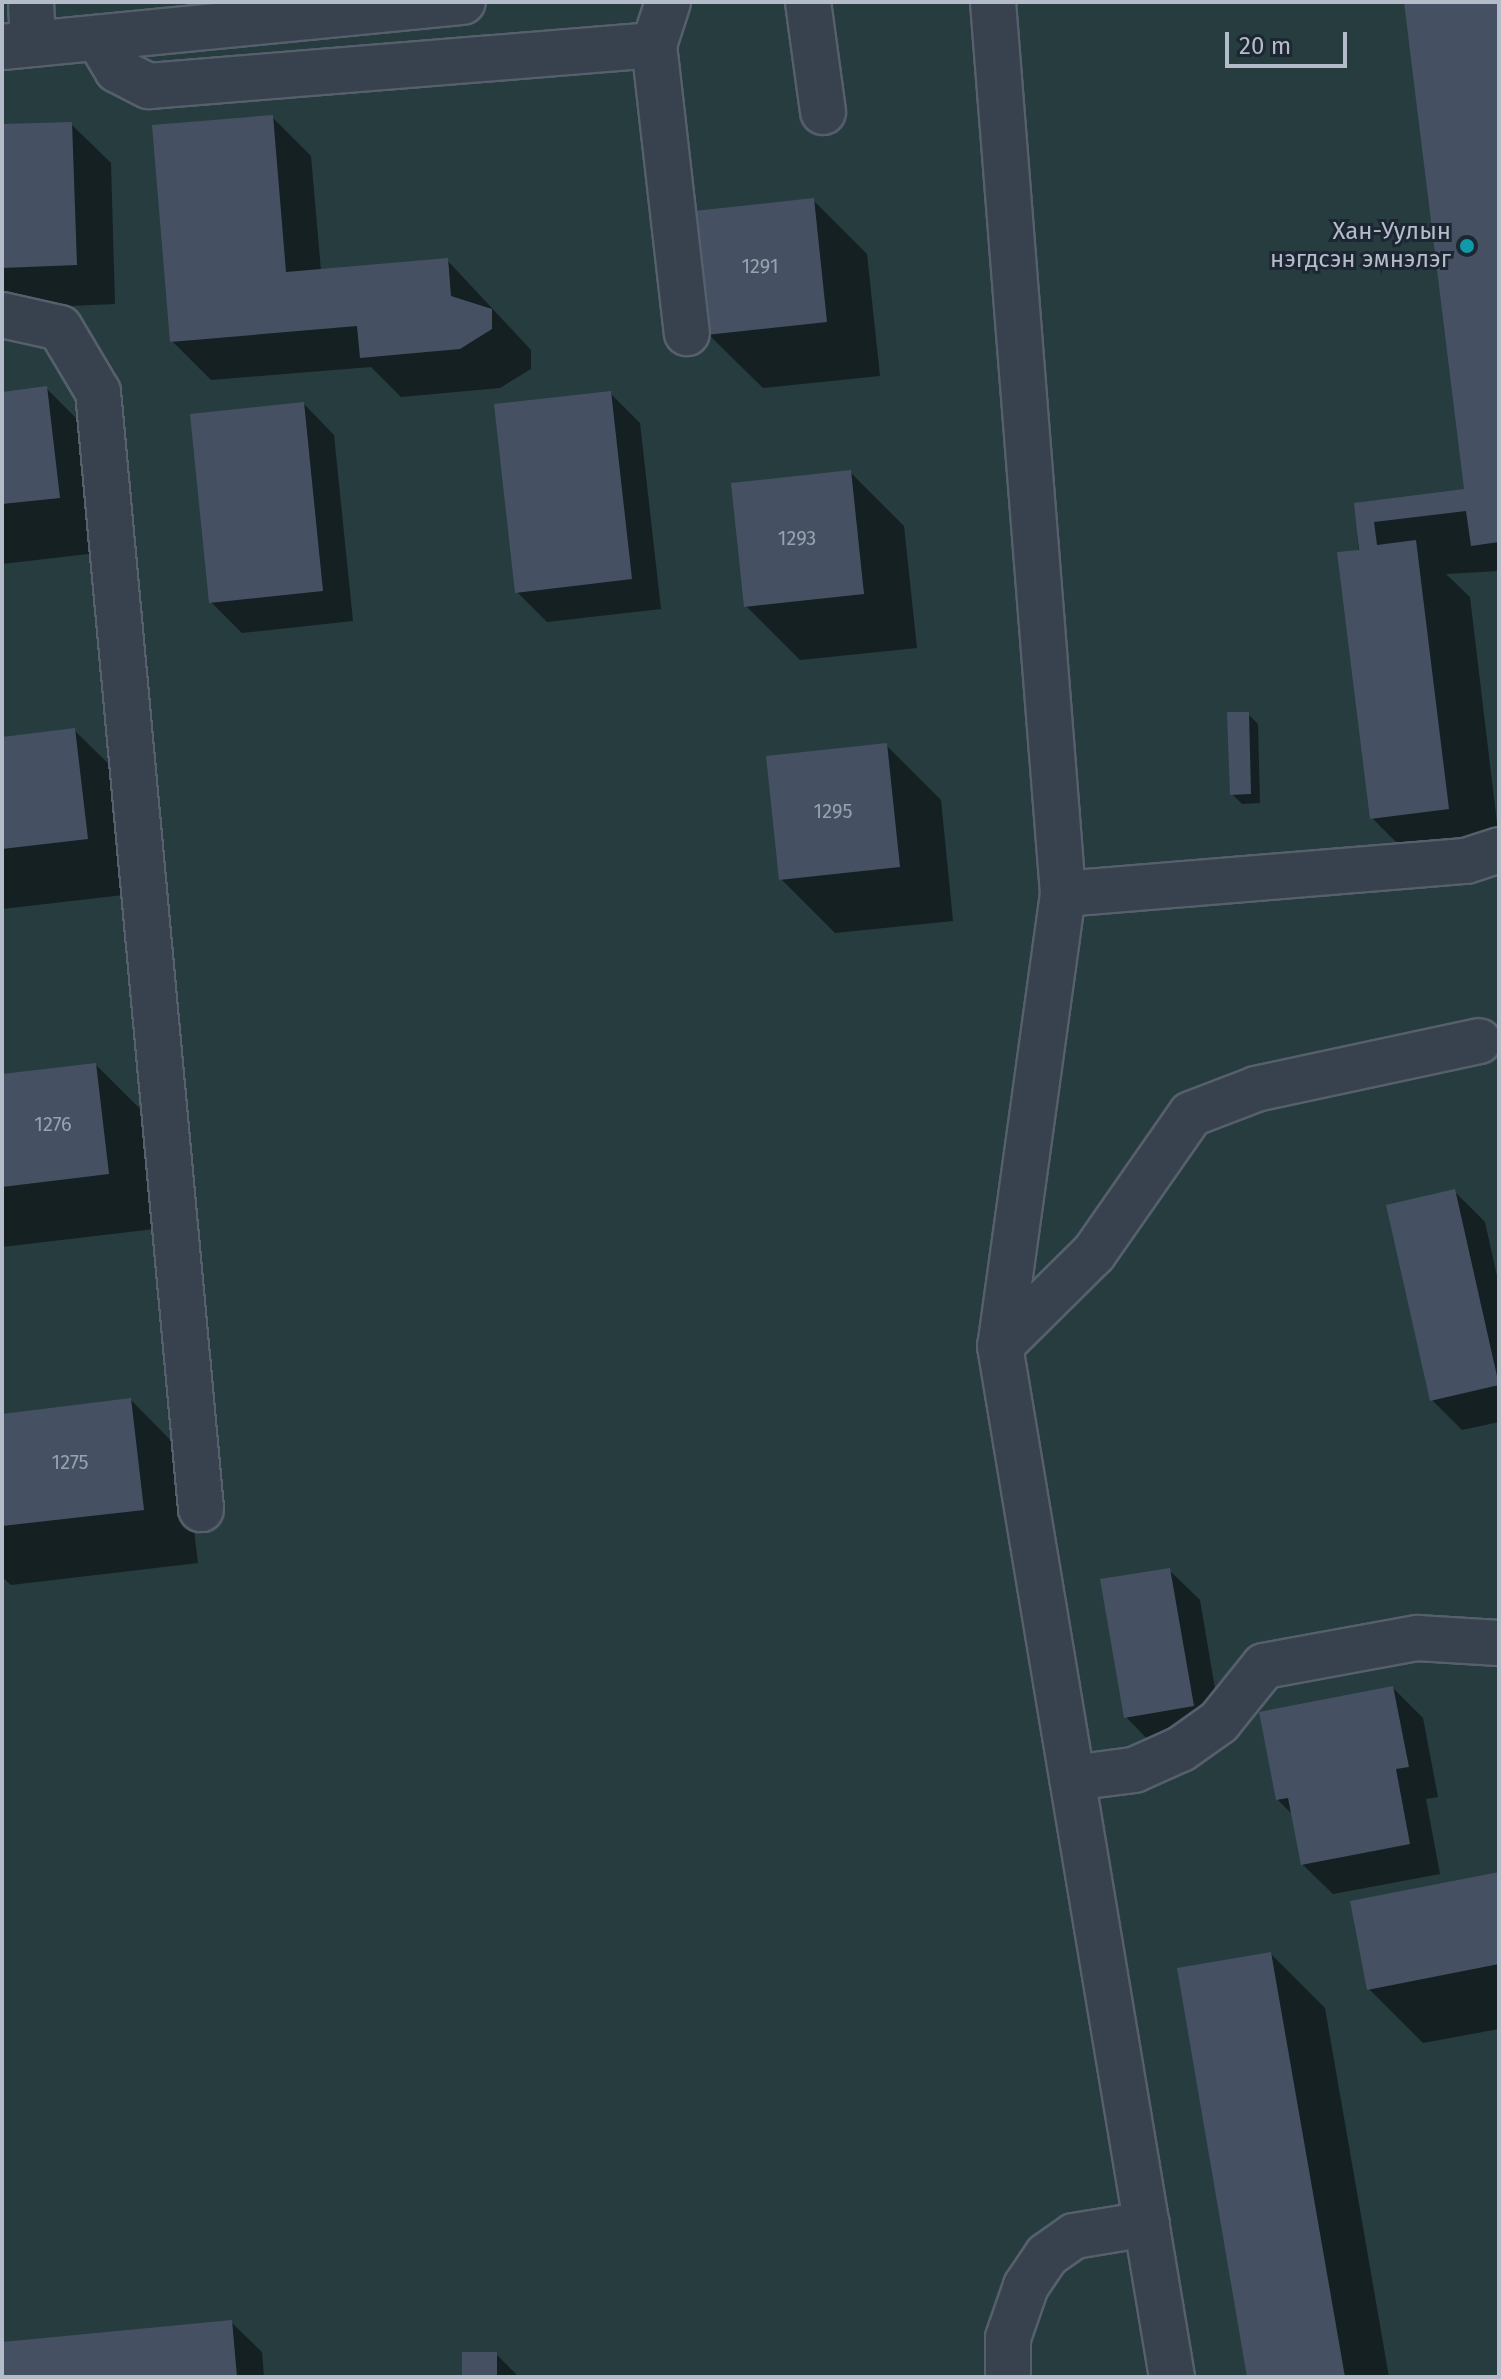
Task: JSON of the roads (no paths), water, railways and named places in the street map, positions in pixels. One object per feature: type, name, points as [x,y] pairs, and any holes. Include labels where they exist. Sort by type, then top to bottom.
[{"type":"street","points":[[22,31],[98,38],[463,2]]},
{"type":"street","points":[[668,2],[654,45],[687,333]]},
{"type":"street","points":[[808,2],[823,112]]},
{"type":"street","points":[[993,2],[1063,894],[1000,1346],[1172,2377]]},
{"type":"street","points":[[98,38],[117,70],[149,86],[654,45]]},
{"type":"street","points":[[2,315],[60,328],[98,392],[201,1509]]},
{"type":"street","points":[[1063,894],[1466,861],[1499,850]]},
{"type":"street","points":[[1000,1346],[1094,1253],[1191,1114],[1256,1089],[1479,1041]]},
{"type":"street","points":[[1072,1778],[1134,1770],[1181,1749],[1219,1722],[1264,1666],[1417,1638],[1499,1643]]},
{"type":"street","points":[[1008,2377],[1008,2338],[1026,2286],[1047,2255],[1074,2236],[1147,2224]]},
{"type":"place","name":"Хан-Уулын нэгдсэн эмнэлэг","points":[[1467,246]]}]
